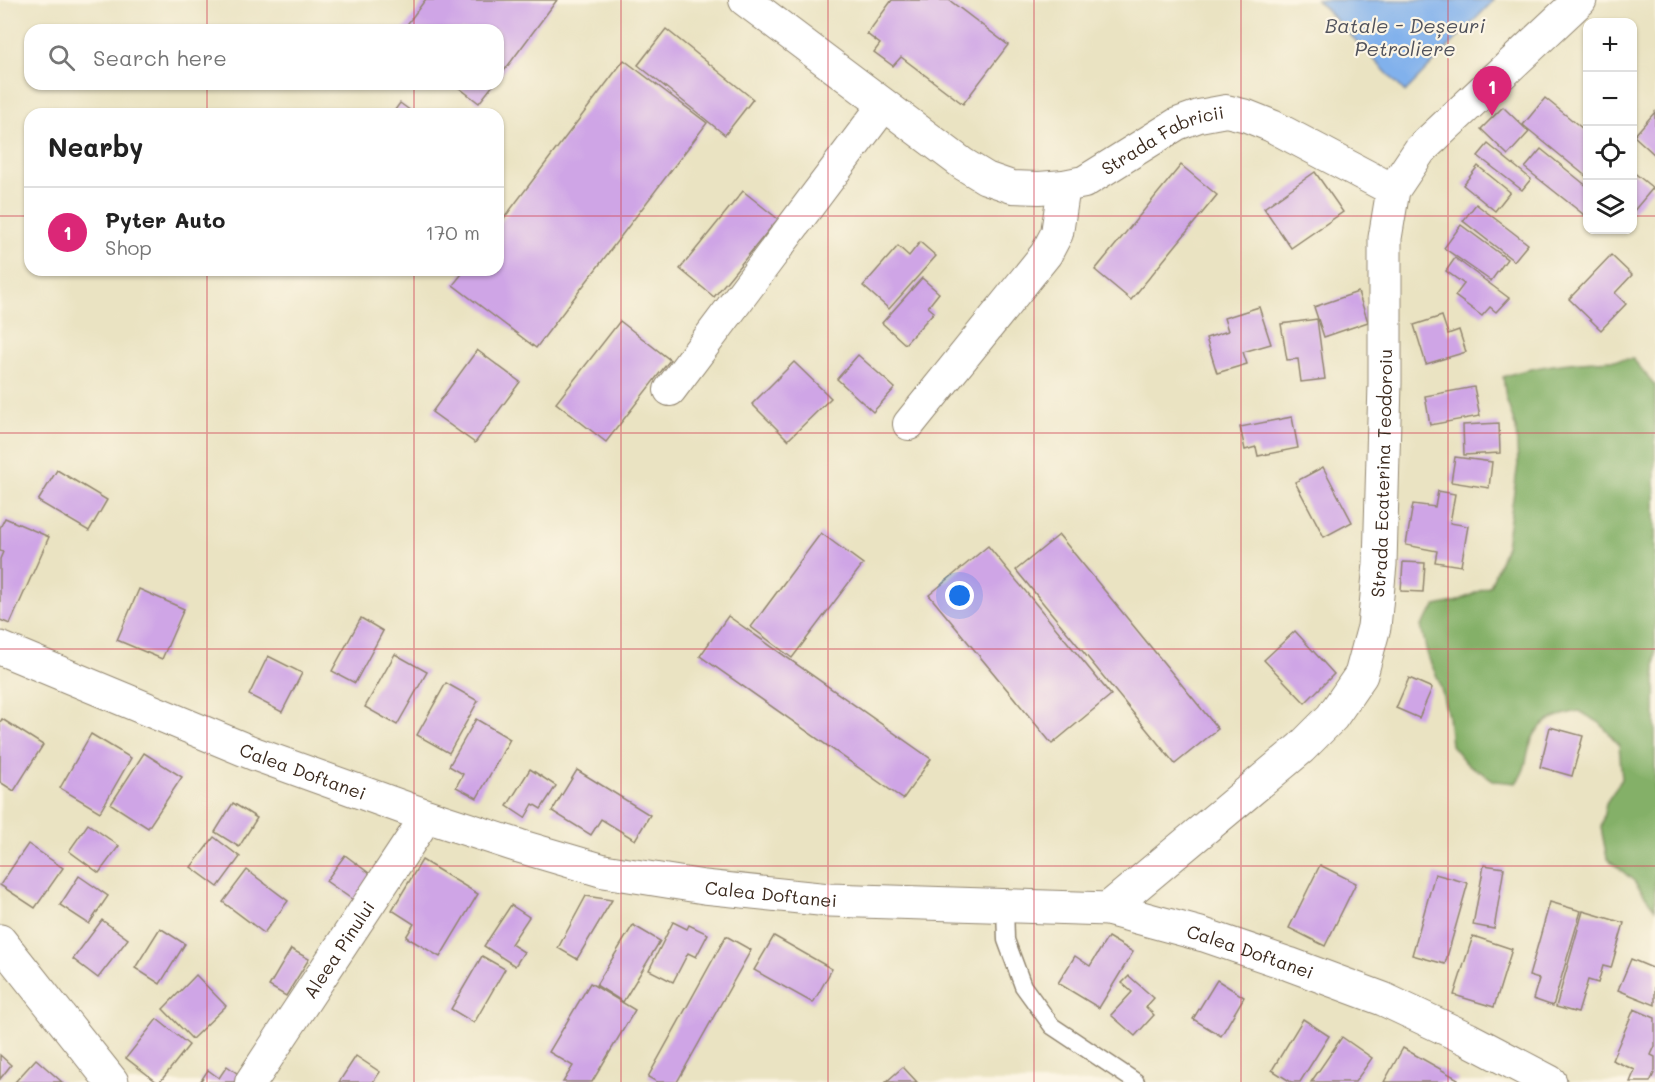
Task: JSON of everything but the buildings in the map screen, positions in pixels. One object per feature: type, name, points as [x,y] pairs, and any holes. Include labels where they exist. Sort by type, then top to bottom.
[{"type":"main road","name":"Strada Ecaterina Teodoroiu","points":[[1108,909],[1301,748],[1332,717],[1360,675],[1374,627],[1380,564],[1385,383],[1385,238],[1393,190],[1420,150],[1580,0]]},
{"type":"main road","name":"Calea Doftanei","points":[[0,648],[255,754],[427,816],[604,871],[704,887],[829,900],[1108,909],[1204,935],[1383,999],[1468,1039],[1550,1082]]},
{"type":"main road","points":[[0,941],[112,1082]]},
{"type":"street","name":"Strada Fabricii","points":[[745,0],[963,164],[986,178],[1012,187],[1039,188],[1084,182],[1177,124],[1199,116],[1226,111],[1272,126],[1393,190]]},
{"type":"street","points":[[670,390],[884,105]]},
{"type":"street","points":[[909,424],[1046,254],[1057,233],[1064,186]]},
{"type":"street","name":"Aleea Pinului","points":[[251,1082],[427,816]]},
{"type":"lane","points":[[1005,906],[1006,940],[1023,986],[1052,1026],[1136,1082]]},
{"type":"green space","points":[[1633,359],[1655,385],[1655,909],[1634,881],[1607,858],[1601,828],[1606,803],[1622,779],[1619,745],[1600,723],[1579,711],[1562,715],[1548,721],[1536,732],[1516,783],[1495,781],[1466,763],[1451,745],[1448,716],[1439,681],[1428,657],[1421,626],[1436,606],[1458,601],[1490,586],[1506,546],[1518,464],[1516,429],[1506,398],[1503,377],[1551,365]]},
{"type":"water","name":"Batale - Deșeuri Petroliere","points":[[1317,0],[1494,0],[1405,92]]},
{"type":"place","name":"Pyter Auto","points":[[1492,116]]}]
